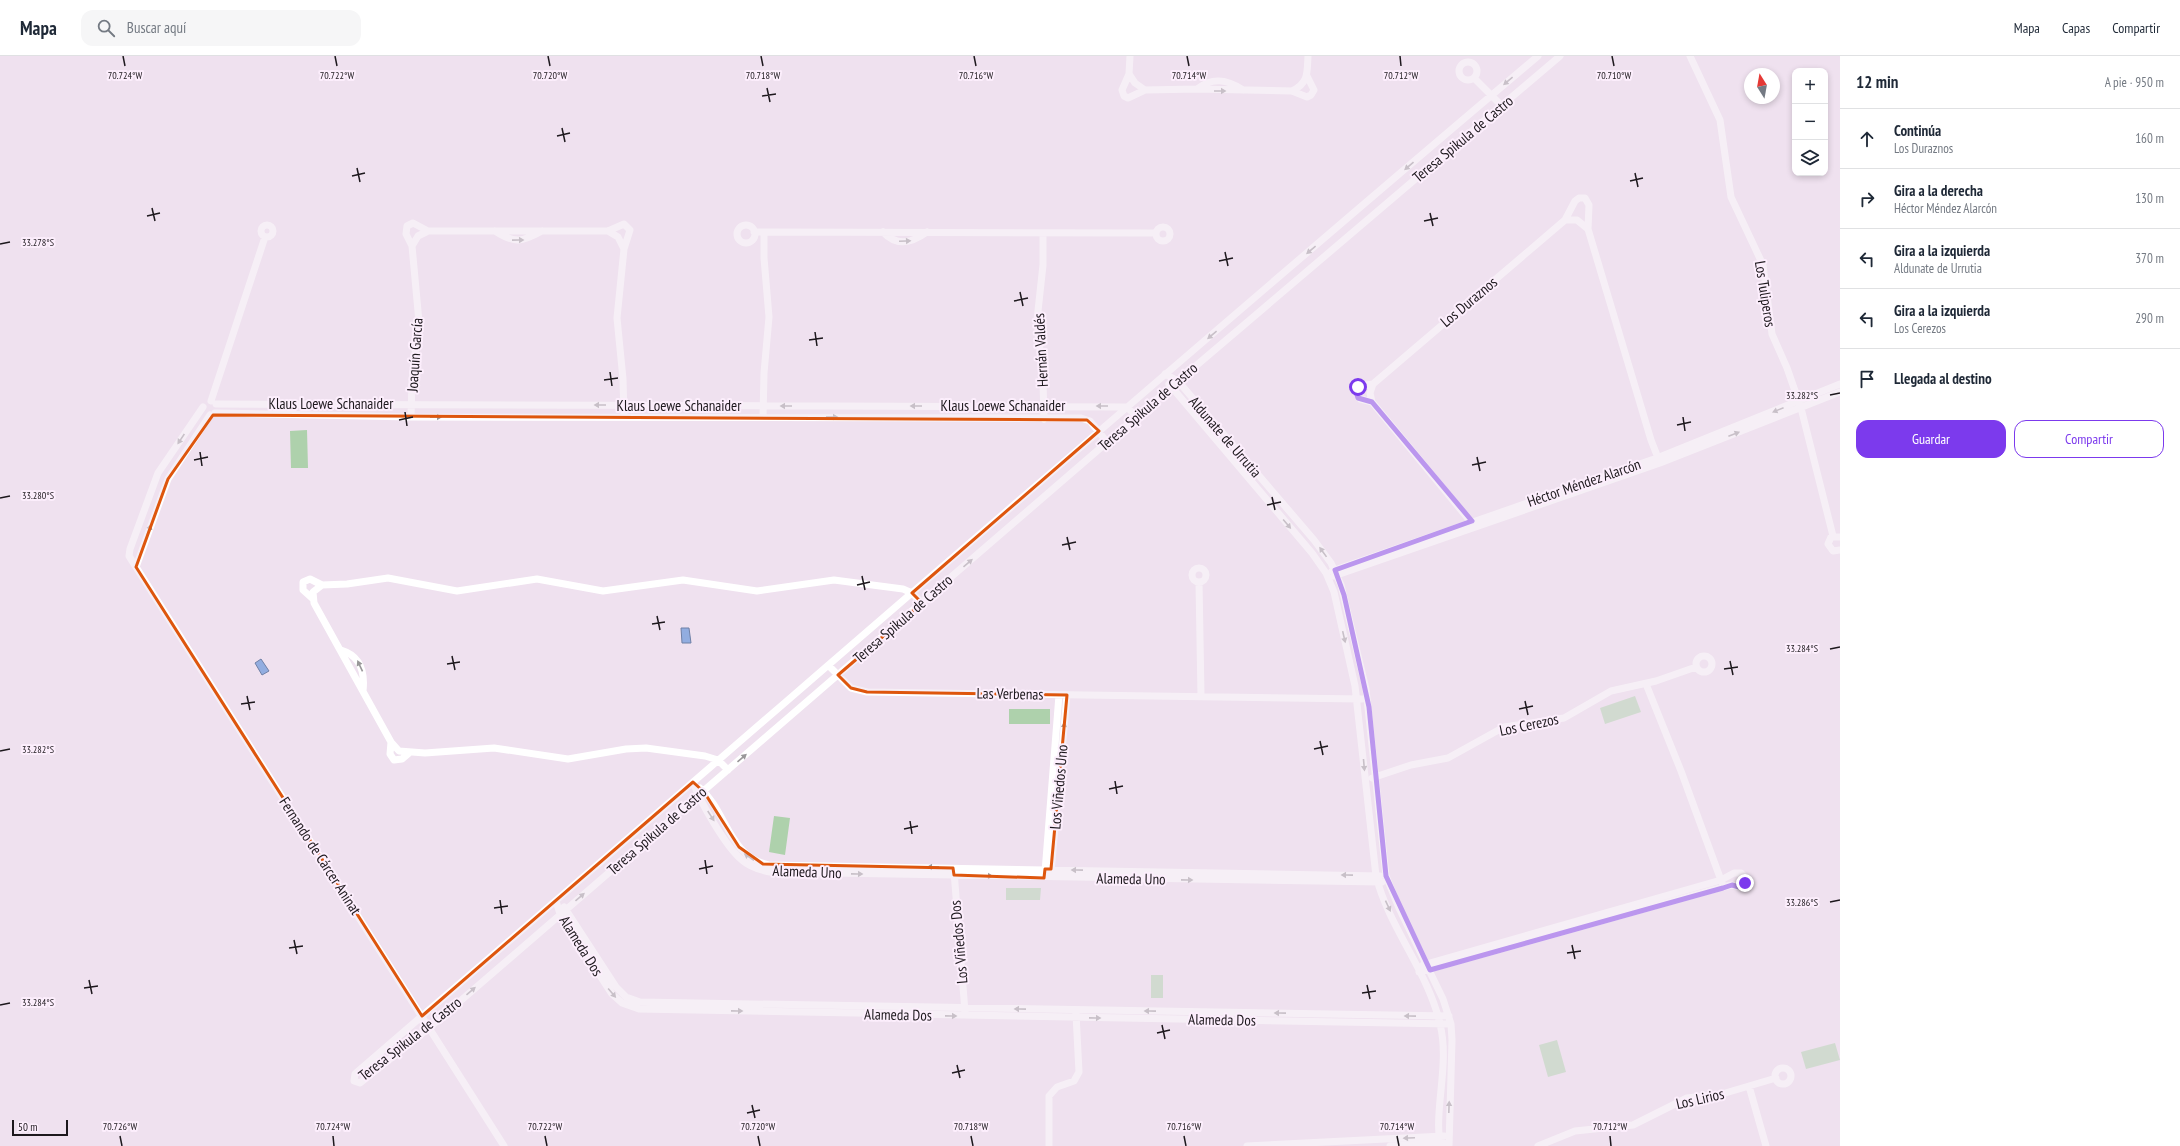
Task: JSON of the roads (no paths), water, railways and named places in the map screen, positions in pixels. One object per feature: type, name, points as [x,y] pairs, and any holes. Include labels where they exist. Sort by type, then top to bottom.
[{"type":"street","points":[[1130,56],[1129,74],[1122,88],[1124,96],[1130,98],[1145,90],[1197,89],[1208,83],[1224,81],[1243,90],[1292,91],[1305,97],[1311,95],[1314,87],[1307,76]]},
{"type":"street","points":[[1292,91],[1301,85],[1307,76],[1308,56]]},
{"type":"street","name":"Teresa Spikula de Castro","points":[[1538,56],[1098,431],[829,666],[355,1074],[354,1080],[360,1082],[429,1028],[1107,442],[1560,56]]},
{"type":"street","name":"Los Tuliperos","points":[[1690,56],[1720,120],[1731,197],[1763,265],[1772,334],[1799,405],[1837,537],[1828,540],[1828,547],[1833,551],[1840,550]]},
{"type":"street","points":[[1129,74],[1135,83],[1145,90]]},
{"type":"street","points":[[1474,78],[1502,106]]},
{"type":"street","name":"Los Duraznos","points":[[1474,524],[1372,402],[1360,400],[1356,392],[1358,387],[1373,384],[1565,220],[1575,202],[1584,198],[1589,205],[1588,229],[1659,460]]},
{"type":"street","points":[[1357,211],[1365,222]]},
{"type":"street","points":[[1565,220],[1577,220],[1588,229]]},
{"type":"street","name":"Joaquín García","points":[[411,416],[413,373],[419,322],[412,246],[406,232],[409,224],[417,224],[428,231],[608,231],[622,225],[629,226],[630,232],[624,249],[616,318],[624,417]]},
{"type":"street","points":[[412,246],[418,236],[428,231]]},
{"type":"street","name":"Joaquín García","points":[[495,231],[506,238],[520,241],[542,231]]},
{"type":"street","points":[[608,231],[618,237],[624,249]]},
{"type":"street","points":[[754,232],[1156,233]]},
{"type":"street","points":[[763,417],[764,365],[769,317],[764,258],[764,232]]},
{"type":"street","points":[[883,232],[892,239],[905,242],[913,240],[927,232]]},
{"type":"street","name":"Hernán Valdés","points":[[1043,233],[1043,265],[1037,320],[1044,419]]},
{"type":"street","points":[[214,402],[265,237]]},
{"type":"street","name":"Aldunate de Urrutia","points":[[1165,374],[1178,381],[1314,540],[1336,572],[1344,595],[1368,700],[1387,879],[1428,967],[1451,1024],[1452,1040],[1449,1141]]},
{"type":"street","name":"Aldunate de Urrutia","points":[[1165,374],[1171,387],[1312,553],[1327,575],[1335,597],[1358,699],[1377,879],[1432,998],[1440,1024],[1443,1047],[1440,1142]]},
{"type":"street","points":[[1372,402],[1370,393],[1373,384]]},
{"type":"street","name":"Héctor Méndez Alarcón","points":[[1799,405],[1840,384]]},
{"type":"street","name":"Héctor Méndez Alarcón","points":[[1327,575],[1659,460],[1799,405],[1840,392]]},
{"type":"street","points":[[136,567],[129,556],[130,549],[158,473],[206,402],[214,402]]},
{"type":"street","points":[[136,567],[168,479],[218,408],[214,402]]},
{"type":"street","name":"Klaus Loewe Schanaider","points":[[214,402],[624,406],[1127,407]]},
{"type":"street","points":[[203,407],[204,411],[213,414]]},
{"type":"street","points":[[1127,407],[1137,417]]},
{"type":"street","name":"Klaus Loewe Schanaider","points":[[213,414],[1084,419],[1090,421],[1107,442]]},
{"type":"street","name":"Fernando de Cárcer Aninat","points":[[136,567],[504,1146]]},
{"type":"street","points":[[728,770],[718,760],[699,755],[639,747],[568,759],[494,748],[409,753],[399,751],[391,742],[313,599],[303,590],[302,584],[310,579],[322,585],[347,584],[388,578],[450,590],[465,591],[538,579],[603,591],[683,580],[757,591],[834,580],[893,587],[912,593],[922,603]]},
{"type":"street","points":[[1199,582],[1201,696]]},
{"type":"street","points":[[313,599],[314,590],[322,585]]},
{"type":"street","points":[[341,650],[353,656],[361,666],[364,679],[363,692]]},
{"type":"street","name":"Las Verbenas","points":[[829,666],[851,688],[867,692],[1201,696],[1368,700]]},
{"type":"street","name":"Los Cerezos","points":[[1366,779],[1411,765],[1453,756],[1504,727],[1564,718],[1611,691],[1646,684],[1696,667]]},
{"type":"street","points":[[1646,684],[1723,888]]},
{"type":"street","name":"Los Viñedos Uno","points":[[1048,869],[1059,695]]},
{"type":"street","name":"Los Viñedos Uno","points":[[1047,878],[1067,695]]},
{"type":"street","points":[[391,742],[390,754],[394,760],[402,759],[409,753]]},
{"type":"street","name":"Alameda Uno","points":[[693,782],[734,852],[745,863],[757,869],[777,873],[1048,869],[1377,879]]},
{"type":"street","name":"Alameda Uno","points":[[954,871],[1047,878],[1387,879]]},
{"type":"street","name":"Los Viñedos Dos","points":[[954,871],[965,1016]]},
{"type":"street","points":[[1418,970],[1428,967],[1721,880],[1739,872],[1746,878],[1742,886],[1737,887],[1732,885],[1428,967]]},
{"type":"street","points":[[1731,876],[1732,885]]},
{"type":"street","name":"Alameda Dos","points":[[556,900],[566,909],[616,988],[626,997],[636,1001],[1449,1016]]},
{"type":"street","name":"Alameda Dos","points":[[556,900],[560,914],[608,990],[617,1000],[633,1008],[965,1016],[1451,1024]]},
{"type":"street","points":[[1049,1146],[1049,1096],[1057,1087],[1074,1081],[1079,1072],[1076,1010]]},
{"type":"street","name":"Los Lirios","points":[[1538,1146],[1575,1131],[1632,1125],[1687,1098],[1716,1095],[1776,1078]]},
{"type":"street","points":[[1750,1086],[1766,1146]]},
{"type":"street","points":[[1390,1146],[1449,1141]]},
{"type":"street","points":[[1247,1146],[1440,1142]]},
{"type":"water","points":[[681,628],[689,628],[691,643],[682,643]]},
{"type":"water","points":[[261,659],[269,671],[262,675],[255,663]]}]
